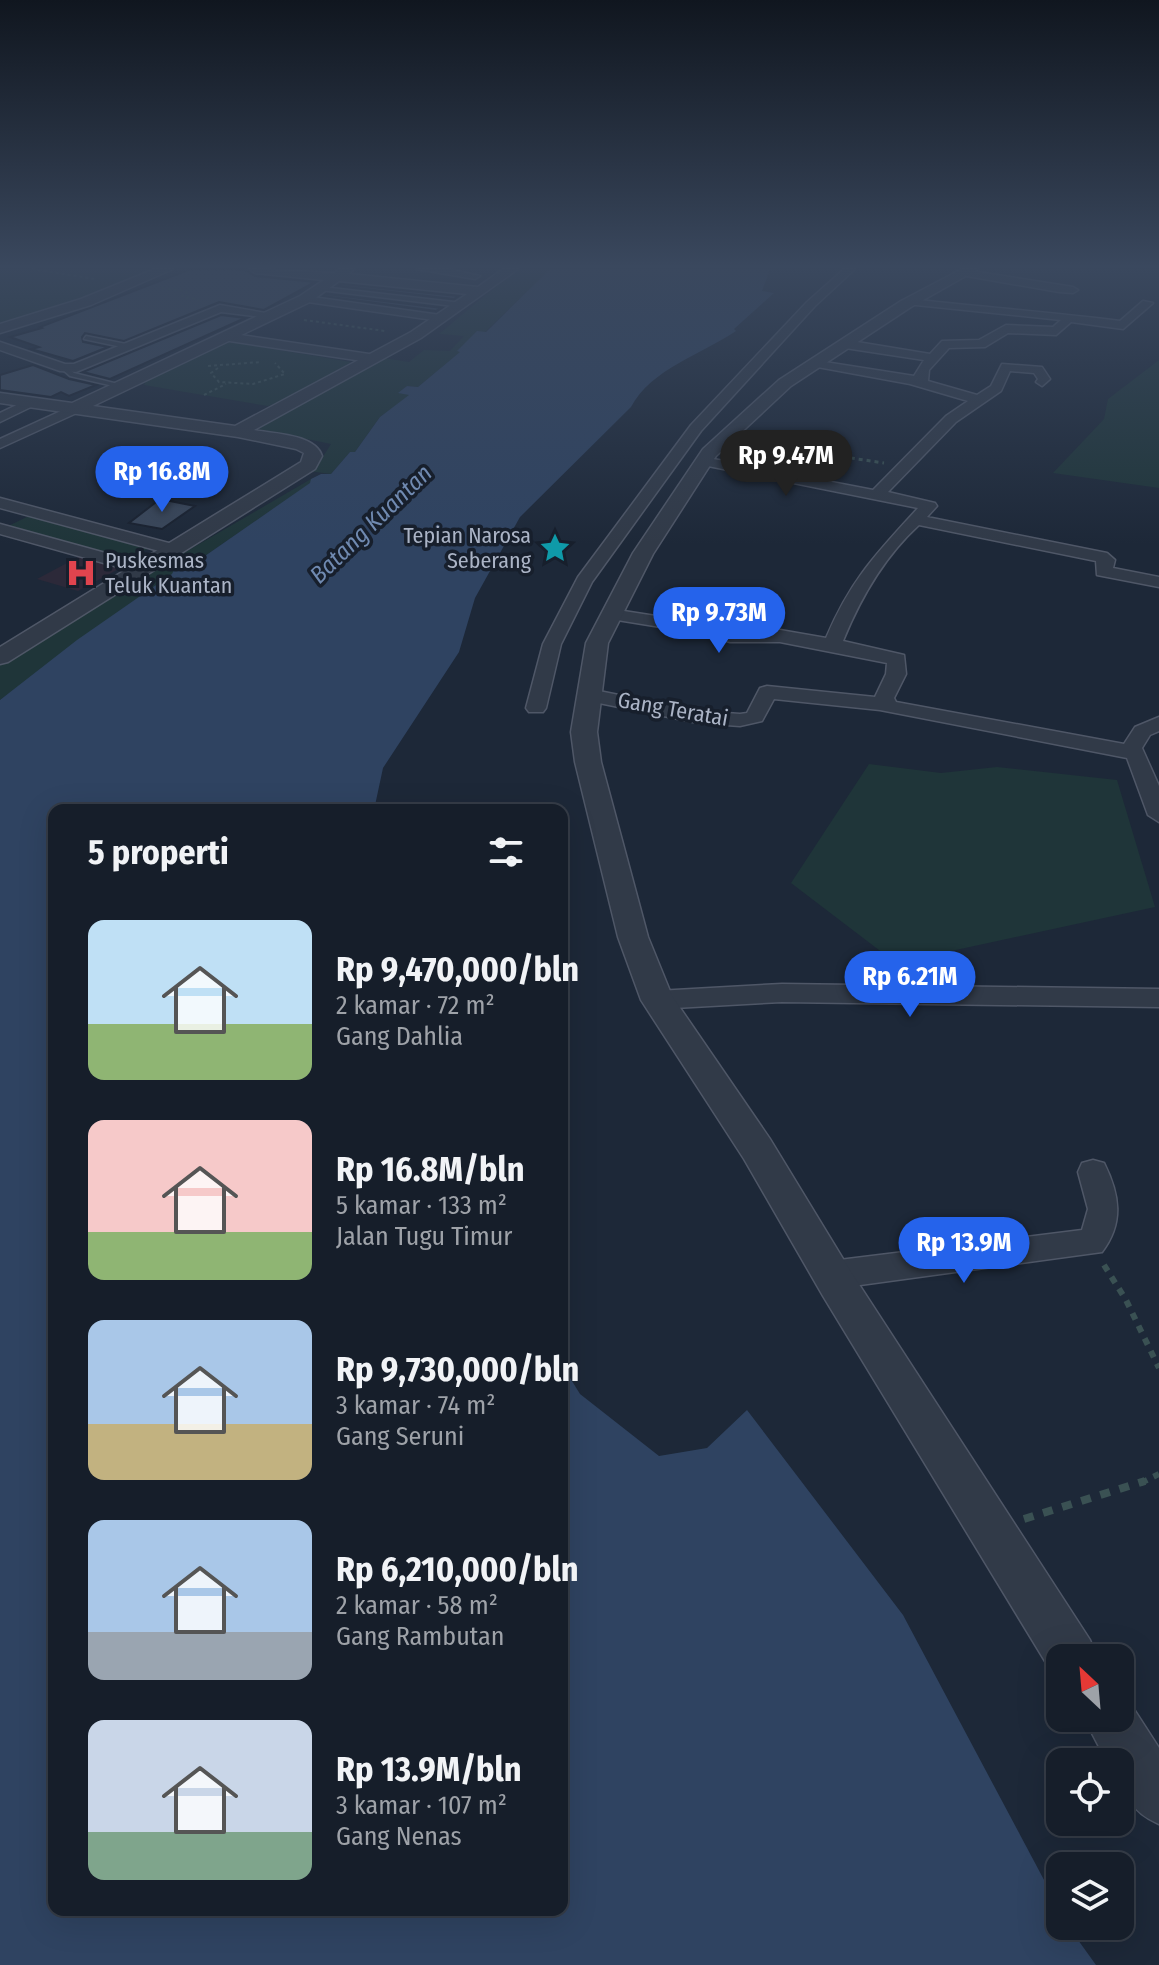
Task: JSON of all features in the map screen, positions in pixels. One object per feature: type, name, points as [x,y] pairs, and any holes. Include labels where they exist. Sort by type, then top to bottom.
[{"type":"street","points":[[43,361],[64,368],[80,367],[96,361]]},
{"type":"street","points":[[0,444],[176,361]]},
{"type":"street","points":[[0,398],[240,422],[269,417],[364,361]]},
{"type":"street","points":[[536,708],[552,644],[584,581],[696,428],[758,361]]},
{"type":"street","points":[[820,361],[785,383],[703,461],[669,518],[643,553],[597,643],[584,732],[588,762],[633,937],[657,1000],[719,1089],[831,1275],[1063,1644]]},
{"type":"street","points":[[915,380],[923,378],[923,369],[930,361]]},
{"type":"street","points":[[816,363],[915,380],[978,400]]},
{"type":"street","points":[[877,495],[951,419],[996,388],[1006,367],[1038,370],[1044,379],[1042,382]]},
{"type":"street","points":[[115,389],[144,398]]},
{"type":"street","points":[[0,418],[32,403]]},
{"type":"street","points":[[0,657],[309,465],[312,451],[240,422]]},
{"type":"street","points":[[703,461],[929,506],[880,559],[846,611],[835,645]]},
{"type":"street","points":[[0,503],[174,550]]},
{"type":"street","points":[[0,528],[30,511]]},
{"type":"street","points":[[916,520],[1101,557],[1107,560],[1103,571],[1159,582]]},
{"type":"street","points":[[0,528],[143,569]]},
{"type":"street","points":[[611,614],[707,629],[730,636],[780,636],[897,659],[896,674],[884,704],[891,708],[1130,751],[1141,760],[1159,815]]},
{"type":"street","name":"Gang Teratai","points":[[589,695],[696,716],[735,720],[755,717],[767,692],[884,704]]},
{"type":"street","points":[[1130,751],[1142,731],[1159,723]]},
{"type":"street","points":[[657,1000],[810,990],[995,997],[1159,998]]},
{"type":"street","points":[[831,1275],[1091,1243],[1100,1234],[1105,1221],[1093,1172]]},
{"type":"street","points":[[1119,1732],[1159,1797]]},
{"type":"lane","points":[[64,368],[72,375],[115,389]]},
{"type":"path","points":[[258,361],[277,364],[285,374],[272,381],[239,385],[219,382],[211,373],[218,368],[258,361]]},
{"type":"path","points":[[207,366],[218,368]]},
{"type":"path","points":[[204,395],[227,383]]},
{"type":"path","points":[[779,456],[799,455],[836,464],[858,458],[904,466]]},
{"type":"path","points":[[1091,1243],[1126,1300],[1159,1368]]},
{"type":"path","points":[[991,1528],[1137,1485],[1159,1474]]},
{"type":"shaded area","name":"Puskesmas Teluk Kuantan","points":[[84,554],[124,566],[78,591],[37,579]]},
{"type":"green space","points":[[188,361],[351,362],[293,397],[268,406],[144,385],[146,381]]},
{"type":"green space","points":[[379,361],[450,361],[418,387],[407,386],[400,393],[410,395],[380,417],[355,452],[350,452],[331,474],[308,471],[321,460],[331,444],[258,429],[320,391]]},
{"type":"green space","points":[[1159,361],[1159,488],[1053,473],[1104,419],[1108,399]]},
{"type":"green space","points":[[311,479],[311,483],[202,558],[174,570],[173,574],[0,700],[0,660]]},
{"type":"green space","points":[[33,514],[153,546],[124,562],[4,528]]},
{"type":"green space","points":[[869,764],[941,773],[997,767],[1117,780],[1155,907],[896,963],[791,883]]},
{"type":"water","name":"Batang Kuantan","points":[[450,361],[682,361],[651,382],[631,407],[520,517],[475,598],[459,652],[383,768],[375,804],[48,804],[48,1916],[568,1916],[568,1375],[580,1394],[659,1456],[707,1448],[747,1410],[903,1615],[1046,1884],[1046,1940],[1078,1940],[1096,1965],[0,1965],[0,700],[174,570],[202,558],[310,483],[311,479],[321,474],[331,474],[350,452],[355,452],[380,417],[409,395],[398,393],[407,386],[418,387]]},
{"type":"building","points":[[110,361],[151,361],[110,379],[83,372]]},
{"type":"building","points":[[33,365],[69,379],[96,385],[69,396],[61,392],[51,397],[0,390],[0,375]]},
{"type":"building","points":[[160,499],[195,506],[162,529],[129,523]]},
{"type":"place","name":"Tepian Narosa Seberang","points":[[555,548]]},
{"type":"place","name":"Puskesmas Teluk Kuantan","points":[[81,573]]}]
